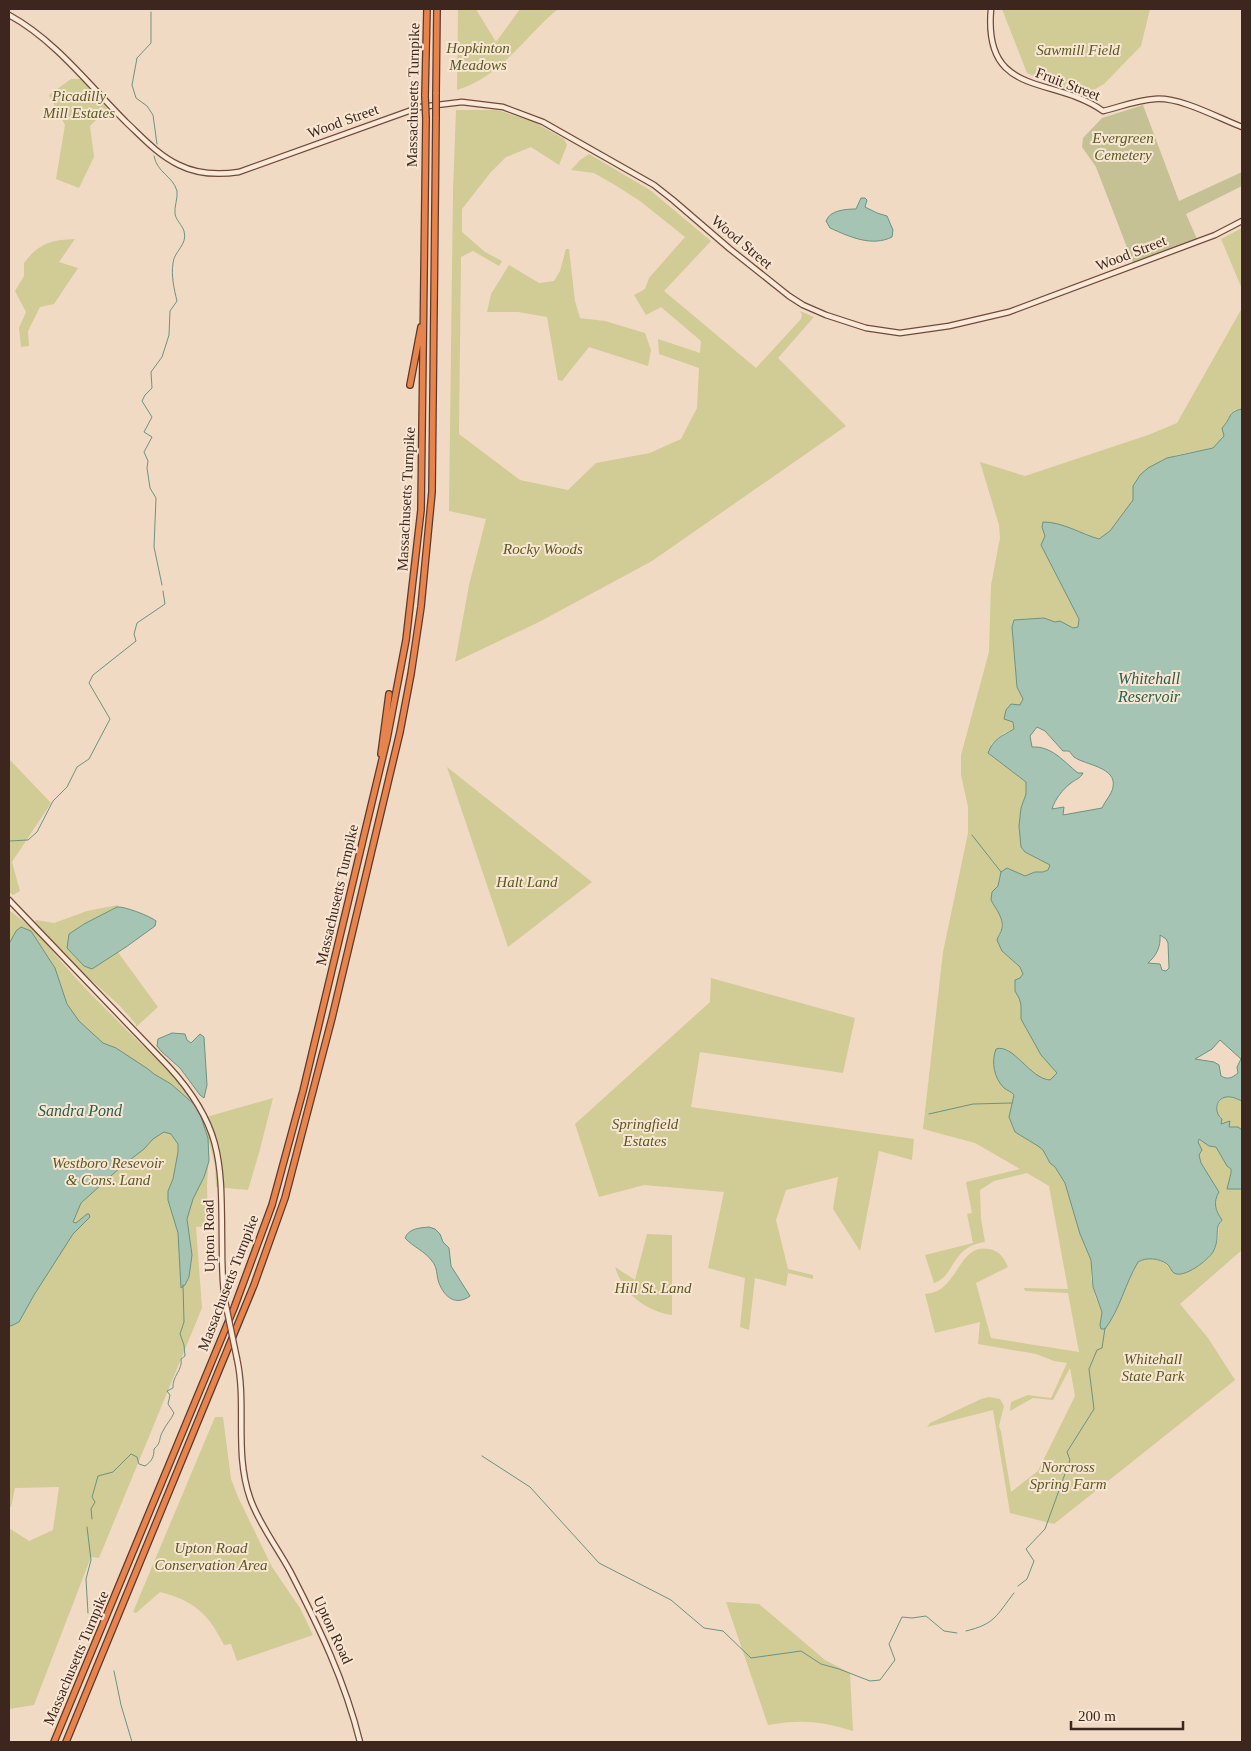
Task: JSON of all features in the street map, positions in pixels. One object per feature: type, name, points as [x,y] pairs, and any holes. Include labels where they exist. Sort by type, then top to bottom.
[{"type":"highway","name":"Massachusetts Turnpike","points":[[54,1742],[230,1316],[272,1205],[301,1100],[377,781],[404,657],[419,536],[422,468],[427,9]]},
{"type":"highway","name":"Massachusetts Turnpike","points":[[66,1742],[254,1285],[285,1198],[329,1028],[408,690],[422,607],[432,492],[437,9]]},
{"type":"highway","points":[[410,385],[424,315]]},
{"type":"highway","points":[[377,781],[389,694]]},
{"type":"main road","name":"Fruit Street","points":[[991,9],[990,29],[995,50],[1005,67],[1021,80],[1072,96],[1103,111],[1141,101],[1163,99],[1192,107],[1242,127]]},
{"type":"main road","name":"Wood Street","points":[[9,15],[50,44],[140,136],[166,158],[180,166],[196,171],[221,174],[239,172],[420,107],[462,102],[503,107],[520,112],[543,122],[654,185],[730,249],[803,305],[826,315],[866,328],[900,333],[949,326],[1009,312],[1215,235],[1242,221]]},
{"type":"main road","name":"Upton Road","points":[[9,900],[175,1073],[204,1114],[214,1137],[219,1162],[222,1271],[225,1301],[242,1390],[241,1457],[250,1498],[318,1624],[347,1694],[360,1742]]},
{"type":"green space","name":"Hopkinton Meadows","points":[[458,9],[478,9],[477,11],[496,42],[520,9],[558,9],[487,76],[457,90]]},
{"type":"green space","name":"Sawmill Field","points":[[1002,9],[1150,9],[1141,46],[1104,84],[1081,97],[1027,73]]},
{"type":"green space","name":"Picadilly Mill Estates","points":[[71,79],[85,79],[110,106],[90,126],[94,157],[79,188],[56,179],[65,125],[49,95]]},
{"type":"green space","name":"Evergreen Cemetery","points":[[1143,105],[1179,201],[1242,172],[1242,186],[1186,214],[1197,239],[1133,263],[1096,167],[1082,147],[1083,138],[1102,118]]},
{"type":"green space","name":"Rocky Woods","points":[[456,110],[497,110],[532,121],[564,139],[567,145],[559,165],[531,147],[506,157],[491,172],[462,209],[462,232],[485,252],[502,261],[499,266],[473,251],[461,257],[459,434],[520,480],[568,490],[596,463],[650,453],[681,439],[697,408],[699,368],[659,354],[658,339],[700,353],[701,341],[661,307],[646,315],[634,295],[645,289],[649,278],[685,237],[640,201],[615,185],[594,173],[571,170],[589,154],[650,190],[711,241],[664,291],[756,368],[801,319],[800,311],[814,317],[778,358],[846,426],[652,561],[539,622],[455,662],[469,585],[486,519],[449,511],[453,191]]},
{"type":"green space","points":[[1242,228],[1242,289],[1221,239]]},
{"type":"green space","points":[[75,239],[59,262],[78,268],[54,304],[40,307],[28,331],[29,346],[21,347],[19,328],[26,312],[15,291],[24,276],[24,263],[35,251],[46,244],[59,240]]},
{"type":"green space","points":[[566,249],[569,249],[575,301],[580,318],[605,321],[645,333],[651,350],[648,366],[589,347],[562,381],[558,380],[547,317],[518,312],[487,312],[491,294],[509,265],[539,283],[554,281],[560,271]]},
{"type":"green space","name":"Whitehall State Park","points":[[1242,308],[1242,409],[1234,410],[1224,436],[1213,448],[1176,455],[1133,486],[1133,500],[1110,531],[1099,540],[1084,535],[1042,527],[1045,536],[1041,545],[1079,619],[1078,627],[1073,628],[1044,618],[1014,620],[1012,627],[1017,687],[1023,699],[1013,722],[1014,729],[1004,733],[991,744],[991,756],[1026,782],[1026,794],[1021,808],[1019,826],[1021,847],[1025,852],[1050,865],[1048,870],[1025,876],[1007,868],[999,878],[998,886],[992,892],[993,904],[998,911],[1002,924],[998,936],[1002,951],[1020,967],[1023,974],[1015,980],[1015,991],[1021,1005],[1021,1019],[1041,1055],[1057,1073],[1050,1081],[1039,1077],[1007,1049],[1006,1089],[1014,1095],[1009,1117],[1015,1132],[1043,1150],[1065,1183],[1080,1234],[1091,1260],[1091,1278],[1095,1296],[1102,1312],[1100,1325],[1105,1329],[1110,1321],[1138,1262],[1148,1259],[1158,1260],[1167,1265],[1174,1273],[1202,1263],[1208,1259],[1216,1246],[1219,1226],[1222,1220],[1216,1206],[1219,1191],[1200,1163],[1199,1155],[1202,1152],[1198,1142],[1199,1139],[1209,1146],[1216,1147],[1231,1171],[1228,1186],[1230,1189],[1242,1189],[1242,1250],[1180,1304],[1208,1338],[1235,1380],[1054,1524],[1010,1513],[993,1410],[927,1427],[930,1423],[981,1399],[989,1397],[1000,1399],[1004,1406],[999,1426],[1011,1492],[1038,1471],[1075,1396],[1070,1368],[1053,1400],[1033,1398],[1010,1411],[1011,1402],[1028,1395],[1051,1398],[1067,1363],[1054,1361],[1036,1354],[978,1344],[980,1322],[935,1333],[925,1294],[937,1291],[949,1282],[963,1262],[974,1251],[989,1249],[996,1251],[1008,1267],[976,1283],[991,1338],[1079,1352],[1068,1293],[1025,1291],[1024,1288],[1068,1289],[1049,1186],[1027,1173],[994,1181],[980,1190],[981,1219],[985,1242],[965,1250],[959,1255],[946,1274],[934,1283],[925,1255],[973,1243],[967,1214],[972,1213],[966,1182],[1020,1169],[975,1143],[923,1129],[943,952],[968,833],[968,807],[961,775],[961,755],[989,652],[991,585],[1000,538],[999,525],[980,462],[1025,476],[1148,435],[1177,423]]},
{"type":"green space","points":[[9,759],[51,803],[12,862],[20,891],[13,895],[9,892]]},
{"type":"green space","name":"Halt Land","points":[[447,767],[592,882],[508,947]]},
{"type":"green space","name":"Westboro Resevoir & Cons. Land","points":[[118,905],[117,951],[158,1007],[136,1027],[136,1024],[120,1006],[39,933],[75,977],[170,1074],[194,1104],[171,1084],[209,1151],[207,1186],[208,1226],[196,1227],[202,1308],[99,1558],[91,1557],[34,1705],[9,1709],[9,1528],[29,1541],[53,1530],[59,1487],[15,1488],[11,1507],[9,1507],[9,910],[34,929],[32,926],[36,920],[54,923],[87,911]]},
{"type":"green space","name":"Springfield Estates","points":[[711,978],[855,1018],[843,1073],[700,1052],[691,1107],[914,1139],[912,1160],[879,1151],[860,1251],[833,1209],[838,1177],[786,1190],[776,1220],[788,1269],[813,1275],[813,1279],[788,1273],[786,1286],[755,1278],[749,1330],[740,1327],[745,1278],[708,1268],[724,1192],[644,1185],[599,1197],[575,1124],[710,1002]]},
{"type":"green space","points":[[1225,1097],[1233,1097],[1242,1101],[1242,1130],[1229,1127],[1227,1122],[1223,1125],[1221,1124],[1221,1117],[1219,1117],[1217,1108],[1220,1101]]},
{"type":"green space","points":[[273,1098],[248,1190],[216,1187],[215,1166],[203,1118]]},
{"type":"green space","name":"Hill St. Land","points":[[647,1234],[672,1235],[672,1315],[644,1305],[636,1299],[623,1285],[615,1267],[635,1280]]},
{"type":"green space","name":"Upton Road Conservation Area","points":[[215,1417],[223,1417],[231,1479],[238,1497],[272,1567],[300,1608],[313,1635],[237,1661],[231,1644],[224,1645],[212,1624],[191,1604],[160,1592],[136,1613],[133,1612]]},
{"type":"green space","points":[[726,1602],[759,1604],[825,1660],[850,1673],[853,1731],[811,1722],[768,1725]]},
{"type":"water","points":[[861,198],[867,200],[865,207],[887,216],[893,230],[892,237],[877,241],[861,240],[830,228],[826,221],[831,214],[848,209],[856,209]]},
{"type":"water","name":"Whitehall Reservoir","points":[[1242,409],[1242,1101],[1230,1097],[1222,1098],[1218,1103],[1217,1110],[1222,1119],[1221,1124],[1230,1121],[1229,1127],[1238,1127],[1242,1130],[1242,1189],[1227,1189],[1231,1169],[1227,1166],[1216,1147],[1209,1146],[1199,1139],[1198,1142],[1202,1150],[1199,1155],[1201,1163],[1219,1192],[1216,1206],[1222,1220],[1218,1226],[1217,1241],[1213,1252],[1195,1268],[1178,1274],[1174,1273],[1168,1265],[1160,1260],[1149,1259],[1138,1262],[1119,1305],[1105,1329],[1101,1329],[1102,1312],[1093,1287],[1091,1260],[1080,1234],[1065,1183],[1043,1150],[1015,1132],[1009,1117],[1014,1095],[1004,1088],[994,1070],[994,1054],[996,1049],[1002,1049],[1009,1051],[1043,1078],[1050,1080],[1057,1073],[1041,1055],[1021,1019],[1021,1005],[1015,991],[1015,980],[1023,974],[1020,967],[1002,951],[997,940],[1002,930],[1002,924],[991,900],[992,892],[998,886],[1001,872],[1007,868],[1025,876],[1048,870],[1050,865],[1025,852],[1021,847],[1019,826],[1021,808],[1026,794],[1026,782],[988,753],[995,741],[1014,729],[1013,722],[1004,719],[1006,710],[1011,704],[1020,705],[1023,699],[1017,687],[1012,627],[1014,620],[1044,618],[1055,622],[1060,621],[1073,628],[1078,627],[1079,619],[1041,545],[1045,536],[1042,527],[1043,522],[1065,526],[1099,539],[1110,531],[1133,500],[1133,486],[1140,475],[1148,468],[1167,458],[1213,448],[1224,436],[1222,428],[1237,410]],"holes":[[[1037,727],[1045,731],[1063,751],[1069,751],[1079,760],[1099,768],[1110,775],[1113,780],[1113,787],[1102,808],[1063,815],[1064,807],[1052,809],[1062,791],[1083,773],[1078,773],[1062,759],[1046,749],[1032,747],[1030,736]],[[1160,935],[1168,943],[1169,968],[1166,971],[1162,970],[1160,964],[1148,963],[1157,951]],[[1220,1040],[1241,1059],[1237,1067],[1238,1073],[1230,1078],[1226,1078],[1221,1076],[1219,1065],[1214,1062],[1195,1059],[1212,1049]]]},
{"type":"water","points":[[117,907],[131,910],[156,921],[155,926],[92,969],[84,966],[67,948],[69,934]]},
{"type":"water","name":"Sandra Pond","points":[[21,927],[31,931],[55,968],[67,1004],[79,1021],[103,1043],[116,1048],[171,1084],[195,1105],[199,1111],[208,1138],[209,1161],[187,1219],[192,1255],[189,1277],[185,1285],[181,1288],[178,1233],[168,1200],[168,1191],[173,1179],[178,1144],[171,1134],[164,1132],[153,1139],[81,1203],[73,1222],[76,1223],[87,1214],[90,1217],[73,1234],[19,1322],[11,1326],[9,1325],[9,944],[16,931]]},
{"type":"water","points":[[172,1033],[185,1034],[187,1040],[191,1043],[200,1034],[204,1037],[207,1085],[204,1098],[180,1068],[157,1046],[158,1039]]},
{"type":"water","points":[[429,1227],[435,1229],[440,1234],[443,1242],[449,1248],[451,1266],[470,1296],[465,1299],[452,1299],[444,1293],[432,1261],[405,1238],[412,1230]]},
{"type":"waterway","points":[[151,12],[151,43],[137,58],[132,85],[136,98],[147,106],[153,115],[157,144]]},
{"type":"waterway","points":[[154,156],[158,167],[172,182],[177,191],[175,214],[185,236],[183,244],[174,259],[172,268],[177,301],[170,311],[169,335],[162,357],[151,372],[152,388],[142,401],[152,417],[144,432],[152,437],[144,452],[148,461],[147,468],[150,488],[156,498],[154,547],[162,585]]},
{"type":"waterway","points":[[9,841],[28,840],[37,832],[53,801],[67,787],[77,767],[89,759],[110,719],[89,683],[93,675],[136,641],[134,634],[137,623],[165,604],[163,591]]},
{"type":"waterway","points":[[972,835],[1001,872]]},
{"type":"waterway","points":[[929,1114],[973,1104],[1012,1103]]},
{"type":"waterway","points":[[92,1519],[91,1509],[95,1502],[92,1497],[98,1476],[113,1472],[131,1454],[137,1457],[139,1464],[145,1466],[152,1459],[154,1449],[174,1413],[168,1404],[170,1395],[167,1391],[173,1388],[181,1359],[185,1356],[180,1334],[184,1322],[183,1285]]},
{"type":"waterway","points":[[1018,1586],[1027,1579],[1034,1561],[1026,1549],[1045,1529],[1070,1460],[1067,1452],[1094,1409],[1089,1369],[1097,1350],[1102,1348],[1105,1328]]},
{"type":"waterway","points":[[482,1456],[530,1487],[599,1563],[671,1600],[704,1628],[723,1631],[751,1658],[801,1651],[821,1664],[870,1681],[880,1680],[895,1660],[889,1644],[902,1617],[926,1616],[944,1631],[957,1633]]},
{"type":"waterway","points":[[87,1527],[91,1560],[86,1579],[88,1613]]},
{"type":"waterway","points":[[966,1631],[989,1622],[999,1613],[1014,1593]]},
{"type":"waterway","points":[[114,1671],[121,1705],[132,1742]]},
{"type":"park label","name":"Norcross Spring Farm","points":[[1068,1476]]}]
